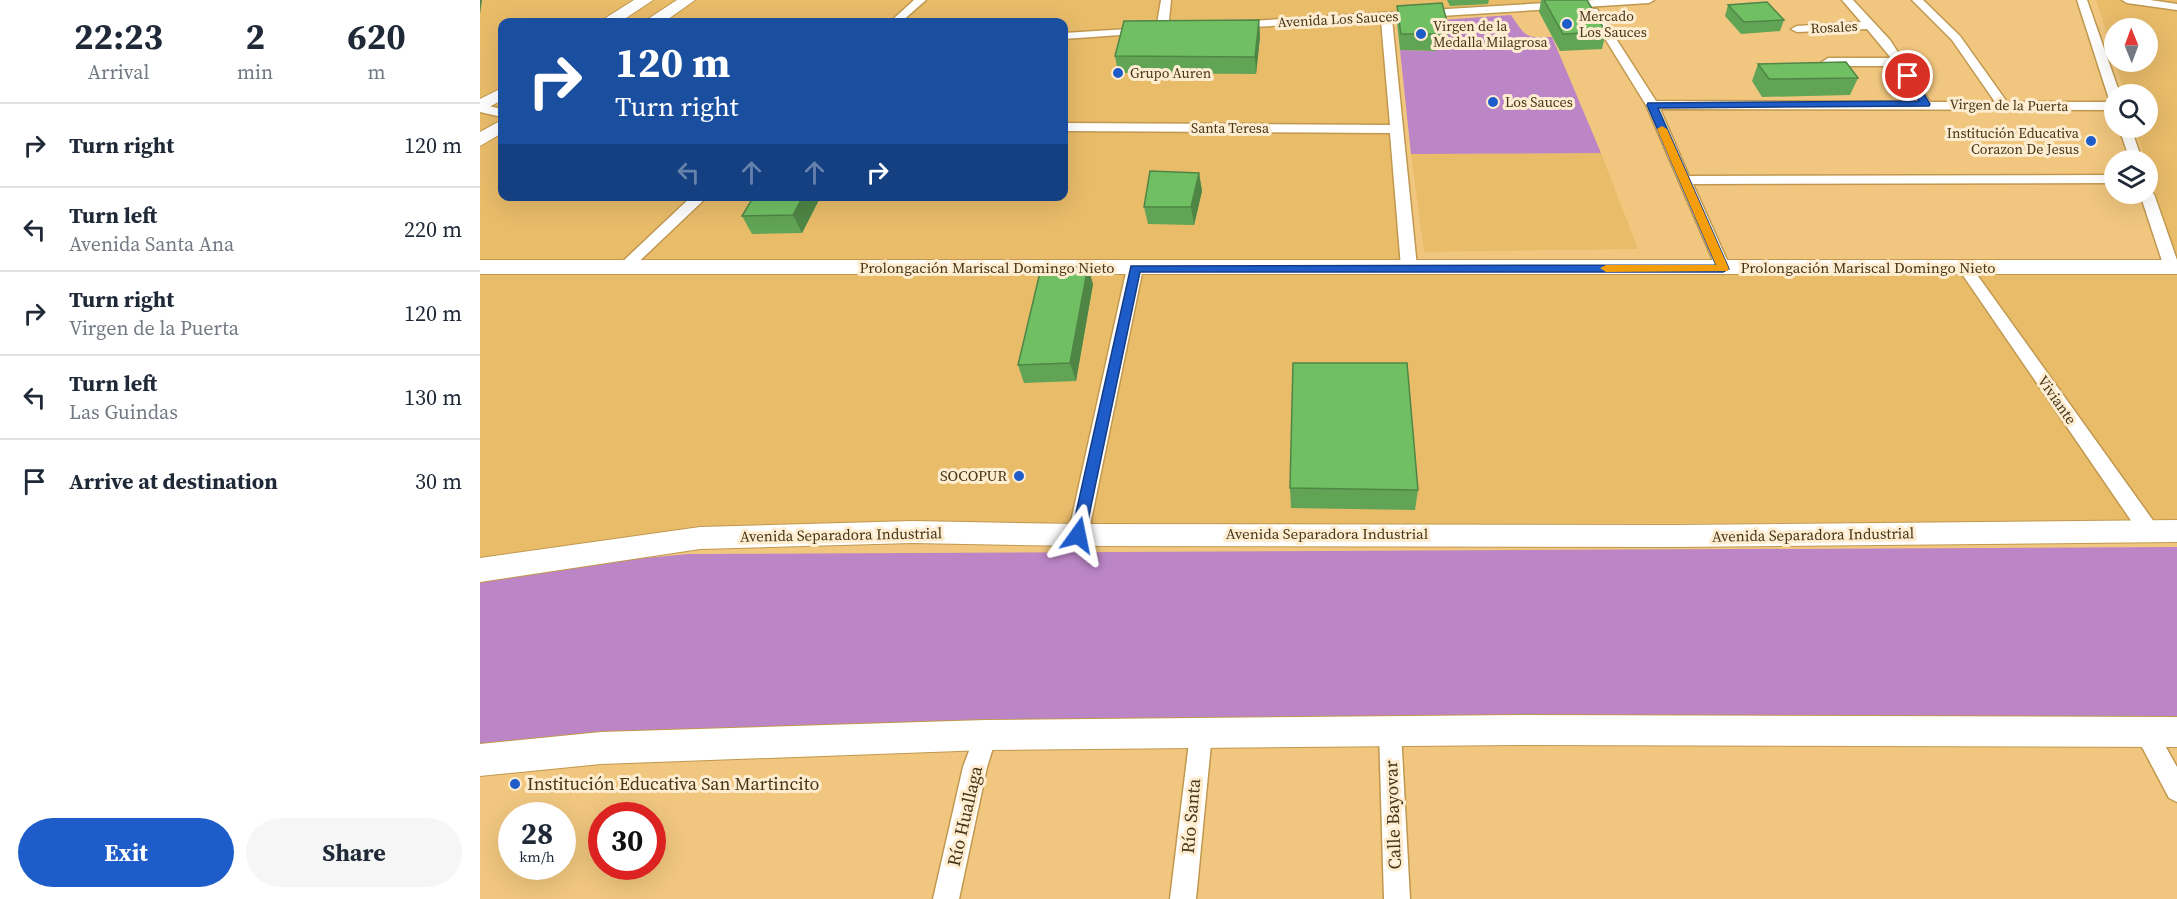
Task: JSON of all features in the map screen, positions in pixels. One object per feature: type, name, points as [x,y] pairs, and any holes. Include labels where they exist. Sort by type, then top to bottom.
[{"type":"main road","points":[[616,18],[645,0]]},
{"type":"main road","points":[[660,18],[687,0]]},
{"type":"main road","points":[[480,108],[498,96]]},
{"type":"main road","points":[[480,140],[498,127]]},
{"type":"main road","name":"Prolongación Mariscal Domingo Nieto","points":[[480,267],[1723,269],[2174,267]]},
{"type":"main road","name":"Avenida Separadora Industrial","points":[[480,570],[700,538],[912,532],[1078,535],[1673,536],[2177,531]]},
{"type":"main road","points":[[480,760],[601,748],[986,735],[1390,731],[2177,732]]},
{"type":"street","points":[[900,18],[921,0]]},
{"type":"street","points":[[1068,36],[1168,30],[1166,0]]},
{"type":"street","name":"Avenida Los Sauces","points":[[1221,26],[1649,0]]},
{"type":"street","points":[[1847,0],[1871,25],[1899,62],[1925,104]]},
{"type":"street","points":[[1917,0],[1956,38],[2003,105]]},
{"type":"street","points":[[2082,0],[2110,84]]},
{"type":"street","points":[[2127,0],[2177,7]]},
{"type":"street","points":[[1587,2],[1652,105],[1723,269]]},
{"type":"street","points":[[1386,17],[1409,267]]},
{"type":"street","name":"Rosales","points":[[1797,29],[1871,25]]},
{"type":"street","points":[[1828,62],[1899,62]]},
{"type":"street","name":"Virgen de la Puerta","points":[[1652,105],[2104,106]]},
{"type":"street","points":[[480,108],[498,112]]},
{"type":"street","name":"Santa Teresa","points":[[1068,127],[1396,129]]},
{"type":"street","points":[[1684,180],[2104,179]]},
{"type":"street","points":[[624,268],[696,201]]},
{"type":"street","points":[[2151,204],[2174,267]]},
{"type":"street","points":[[1078,535],[1135,268]]},
{"type":"street","name":"Viviante","points":[[1965,268],[2150,532]]},
{"type":"street","name":"Calle Bayovar","points":[[1390,731],[1397,899]]},
{"type":"street","points":[[2145,732],[2177,790]]},
{"type":"street","name":"Río Santa","points":[[1183,899],[1195,773],[1202,734]]},
{"type":"street","name":"Río Huallaga","points":[[946,899],[975,767],[986,735]]},
{"type":"shaded area","points":[[480,0],[1580,0],[1392,13],[1381,24],[1402,256],[1420,268],[2177,272],[2177,521],[801,527],[480,563]]},
{"type":"shaded area","points":[[2096,0],[2177,0],[2177,261],[2158,200],[2158,150],[2143,150],[2138,138],[2158,138],[2158,84],[2122,84],[2118,72],[2158,72],[2158,18],[2104,18],[2104,26]]},
{"type":"shaded area","name":"Los Sauces","points":[[1511,15],[1527,35],[1552,37],[1601,153],[1411,154],[1400,50],[1436,51],[1441,20]]},
{"type":"shaded area","points":[[1601,153],[1638,249],[1424,252],[1411,154]]},
{"type":"shaded area","points":[[2177,547],[2177,720],[480,749],[480,575],[488,573],[688,554]]},
{"type":"building","points":[[1544,0],[1587,0],[1606,32],[1563,34]]},
{"type":"building","points":[[1767,2],[1784,20],[1744,22],[1728,5]]},
{"type":"building","points":[[1442,3],[1449,29],[1438,29],[1438,34],[1401,34],[1397,6]]},
{"type":"building","points":[[1259,20],[1255,57],[1115,56],[1124,21]]},
{"type":"building","points":[[1846,62],[1858,78],[1769,79],[1758,64]]},
{"type":"building","points":[[1150,171],[1199,173],[1191,207],[1144,207]]},
{"type":"building","points":[[751,201],[800,201],[793,215],[742,216]]},
{"type":"building","points":[[1088,266],[1070,363],[1018,365],[1041,268]]},
{"type":"building","points":[[1293,363],[1407,363],[1418,490],[1290,488]]},
{"type":"slow traffic","points":[[1606,268],[1723,269],[1662,129]]},
{"type":"place","name":"Mercado Los Sauces","points":[[1567,24]]},
{"type":"place","name":"Virgen de la Medalla Milagrosa","points":[[1421,34]]},
{"type":"place","name":"Grupo Auren","points":[[1118,73]]},
{"type":"place","name":"Los Sauces","points":[[1493,102]]},
{"type":"place","name":"Institución Educativa Corazon De Jesus","points":[[2091,141]]},
{"type":"place","name":"SOCOPUR","points":[[1019,476]]},
{"type":"place","name":"Institución Educativa San Martincito","points":[[515,784]]},
{"type":"route","points":[[1078,535],[1135,268],[1723,269],[1652,105],[1873,106],[1925,104],[1908,76]]}]
